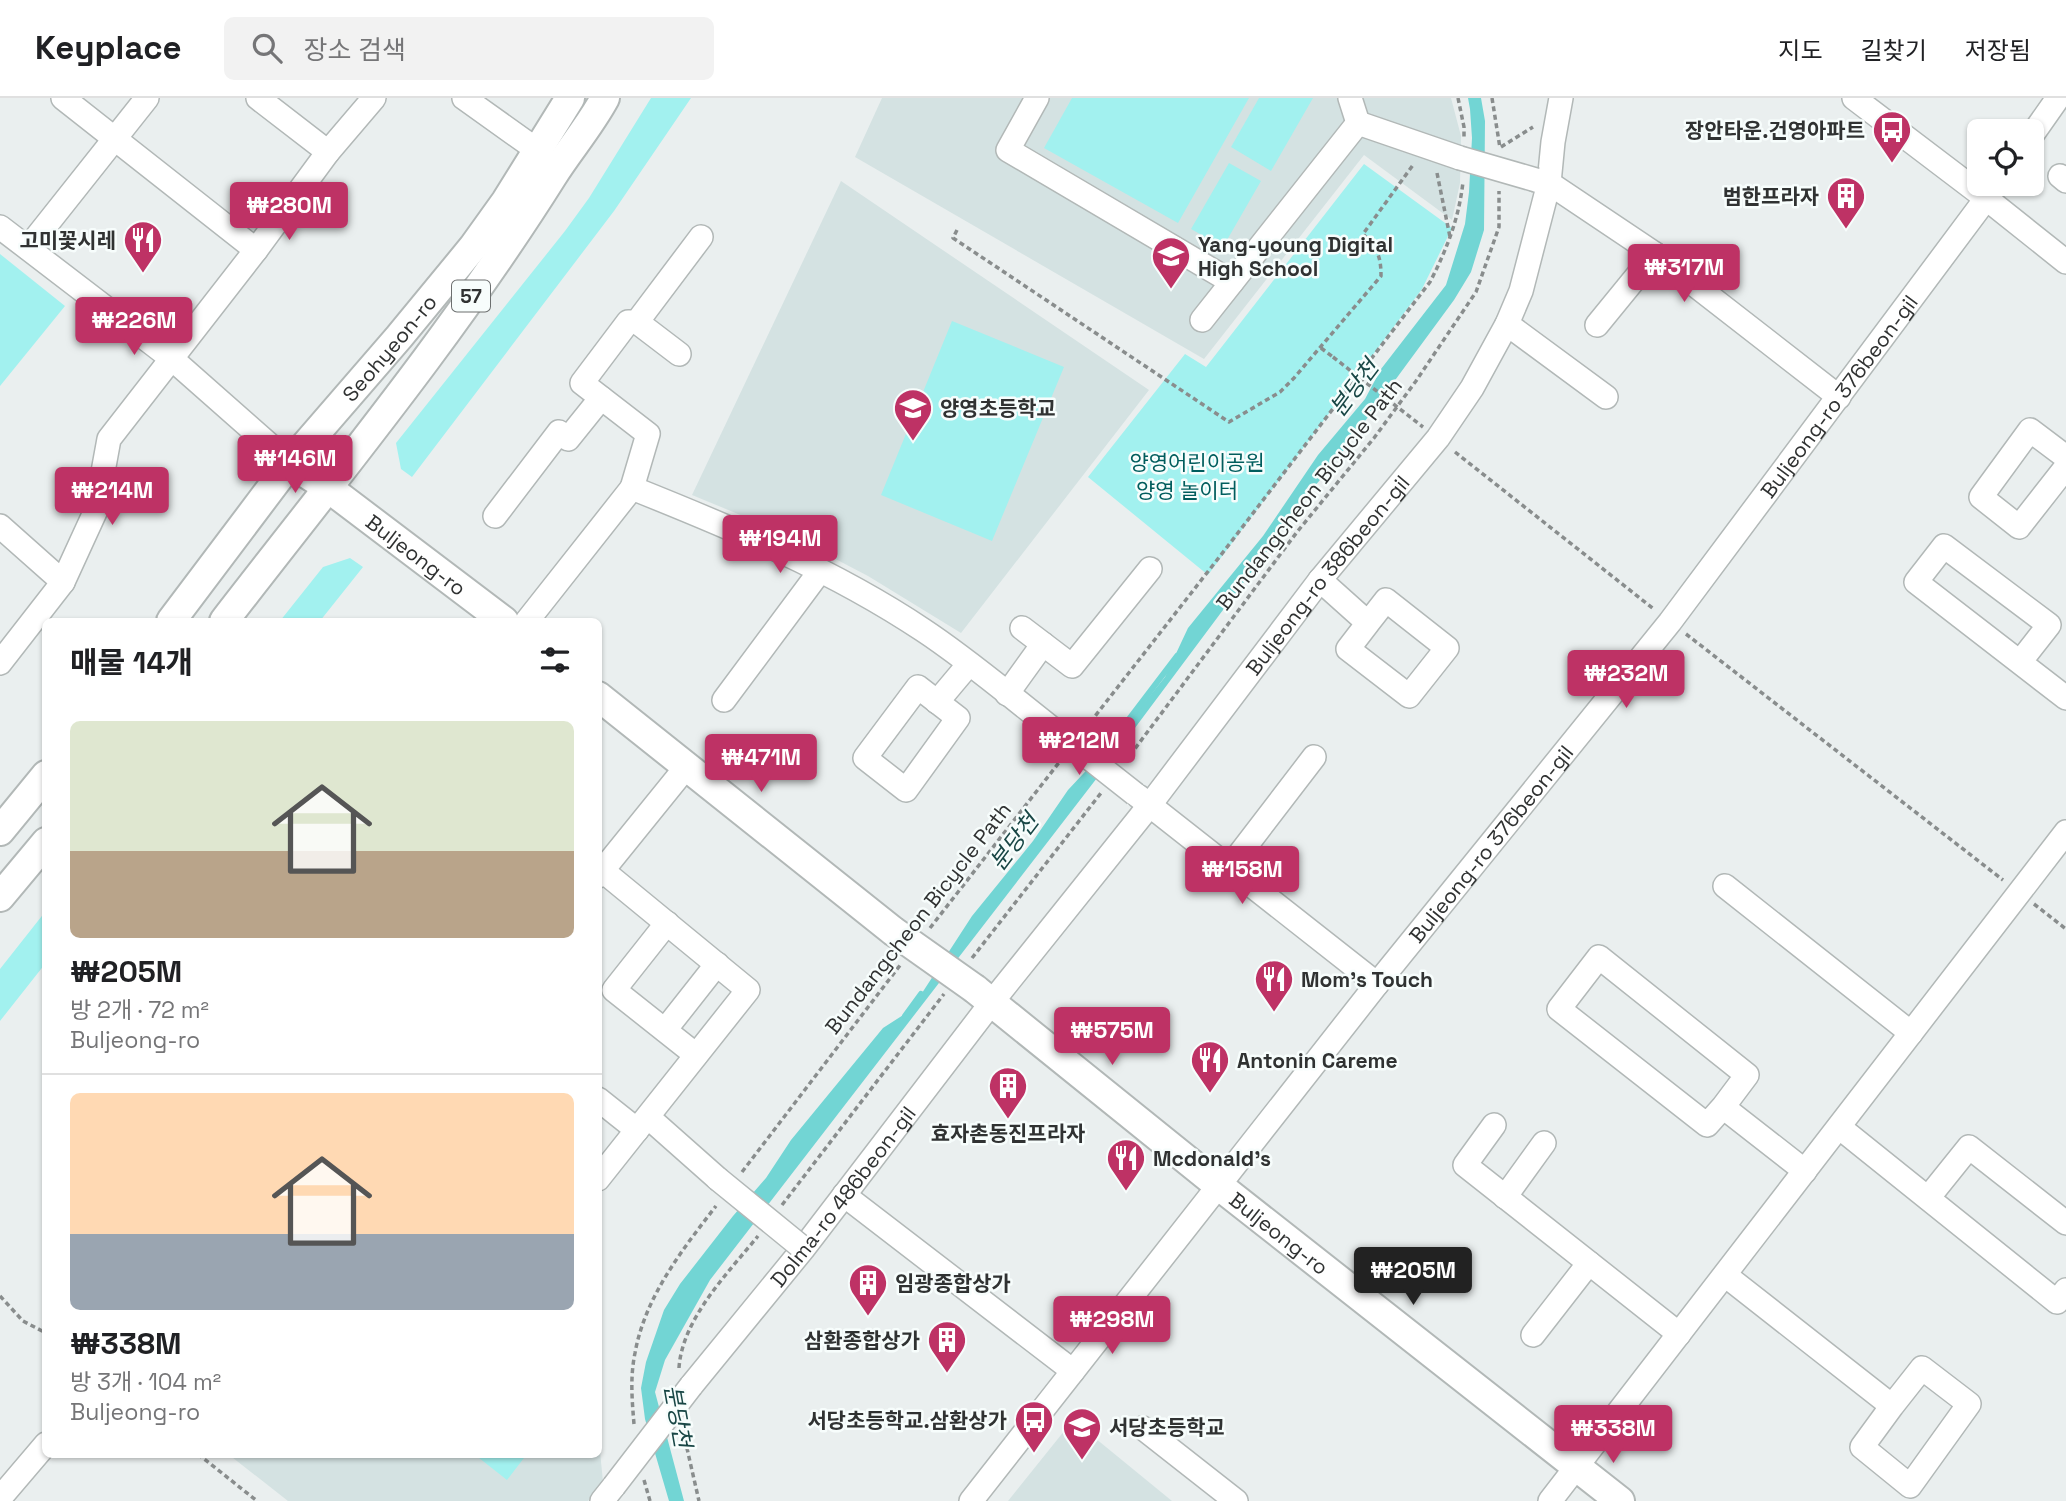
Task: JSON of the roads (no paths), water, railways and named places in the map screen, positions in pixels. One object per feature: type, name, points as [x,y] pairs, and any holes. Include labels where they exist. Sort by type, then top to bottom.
[{"type":"main road","name":"Seohyeon-ro","points":[[173,618],[290,463],[473,247],[506,201],[570,98]]},
{"type":"main road","name":"Seohyeon-ro","points":[[226,618],[426,358],[525,221],[605,98]]},
{"type":"main road","name":"Buljeong-ro","points":[[290,463],[500,618]]},
{"type":"main road","points":[[602,699],[687,766]]},
{"type":"main road","name":"Buljeong-ro","points":[[687,766],[893,931],[1620,1501]]},
{"type":"main road","points":[[0,831],[42,780]]},
{"type":"main road","points":[[0,897],[42,847]]},
{"type":"street","points":[[63,98],[256,250]]},
{"type":"street","points":[[28,248],[147,98]]},
{"type":"street","points":[[258,98],[328,152]]},
{"type":"street","points":[[0,663],[63,582],[96,510],[109,439],[256,250],[328,152],[374,98]]},
{"type":"street","points":[[464,98],[537,150]]},
{"type":"street","points":[[1037,98],[1008,150],[1232,282]]},
{"type":"street","points":[[1350,98],[1358,123]]},
{"type":"street","points":[[1854,98],[1967,174]]},
{"type":"street","points":[[2043,119],[2058,98]]},
{"type":"street","name":"Buljeong-ro 386beon-gil","points":[[972,993],[1142,800],[1320,579],[1431,432],[1472,387],[1507,324],[1521,291],[1560,105]]},
{"type":"street","points":[[1202,320],[1358,123]]},
{"type":"street","points":[[1358,123],[1543,181],[1655,254],[1839,397]]},
{"type":"street","name":"Buljeong-ro 376beon-gil","points":[[971,1501],[1377,984],[1670,622],[1988,196]]},
{"type":"street","points":[[1997,196],[2066,262]]},
{"type":"street","name":"Buljeong-ro","points":[[0,227],[171,358],[290,463]]},
{"type":"street","points":[[637,322],[701,237]]},
{"type":"street","points":[[1597,325],[1655,254]]},
{"type":"street","points":[[529,618],[632,488],[648,434],[582,383],[628,322],[637,322],[679,354]]},
{"type":"street","points":[[1507,324],[1606,397]]},
{"type":"street","points":[[495,516],[559,432],[568,439],[601,398]]},
{"type":"street","points":[[2066,457],[2031,430],[1982,497],[2019,527],[2066,467]]},
{"type":"street","points":[[632,488],[784,553],[861,592],[923,630],[1377,984]]},
{"type":"street","points":[[0,526],[63,582]]},
{"type":"street","points":[[2020,662],[2049,625],[1944,546],[1916,582],[2066,698]]},
{"type":"street","points":[[1022,628],[1072,666],[1150,569]]},
{"type":"street","points":[[724,700],[820,571]]},
{"type":"street","points":[[1320,579],[1368,624]]},
{"type":"street","points":[[1007,694],[1043,644]]},
{"type":"street","points":[[937,702],[969,664]]},
{"type":"street","points":[[1229,868],[1314,757]]},
{"type":"street","points":[[602,873],[687,766]]},
{"type":"street","points":[[1550,1501],[2066,832]]},
{"type":"street","points":[[602,875],[667,923],[748,990],[602,1175]]},
{"type":"street","points":[[1725,886],[1911,1033]]},
{"type":"street","points":[[667,923],[614,990],[696,1055]]},
{"type":"street","points":[[1599,957],[1747,1075],[1723,1107],[1707,1125],[1559,1009],[1599,957]]},
{"type":"street","points":[[665,1030],[717,964]]},
{"type":"street","name":"Dolma-ro 486beon-gil","points":[[608,1494],[684,1382],[844,1195],[972,993]]},
{"type":"street","points":[[602,1102],[643,1124],[801,1247]]},
{"type":"street","points":[[1723,1107],[1805,1171]]},
{"type":"street","points":[[1494,1125],[1465,1165],[1679,1334]]},
{"type":"street","points":[[1839,1127],[2057,1302],[2066,1290]]},
{"type":"street","points":[[1505,1197],[1544,1143]]},
{"type":"street","points":[[1928,1198],[1969,1147],[2066,1223]]},
{"type":"street","points":[[844,1195],[1073,1371]]},
{"type":"street","points":[[1533,1335],[1589,1263]]},
{"type":"street","points":[[1725,1275],[1892,1406]]},
{"type":"street","points":[[1922,1368],[1969,1404],[1910,1486],[1862,1447],[1892,1406],[1922,1368]]},
{"type":"street","points":[[1143,1429],[1236,1501]]},
{"type":"street","points":[[5,1498],[42,1449]]},
{"type":"waterway","name":"분당천","points":[[1101,756],[1177,656]]},
{"type":"waterway","name":"분당천","points":[[905,1016],[921,994]]},
{"type":"place","name":"장안타운.건영아파트","points":[[1892,164]]},
{"type":"place","name":"범한프라자","points":[[1846,230]]},
{"type":"place","name":"고미꽃시레","points":[[143,274]]},
{"type":"place","name":"Yang-young Digital High School","points":[[1171,290]]},
{"type":"place","name":"양영초등학교","points":[[913,442]]},
{"type":"place","name":"Mom's Touch","points":[[1274,1013]]},
{"type":"place","name":"Antonin Careme","points":[[1210,1094]]},
{"type":"place","name":"효자촌동진프라자","points":[[1008,1120]]},
{"type":"place","name":"Mcdonald's","points":[[1126,1192]]},
{"type":"place","name":"임광종합상가","points":[[868,1317]]},
{"type":"place","name":"삼환종합상가","points":[[947,1374]]},
{"type":"place","name":"서당초등학교.삼환상가","points":[[1034,1454]]},
{"type":"place","name":"서당초등학교","points":[[1082,1461]]},
{"type":"park label","name":"양영어린이공원","points":[[1197,462]]},
{"type":"park label","name":"양영 놀이터","points":[[1187,490]]}]
